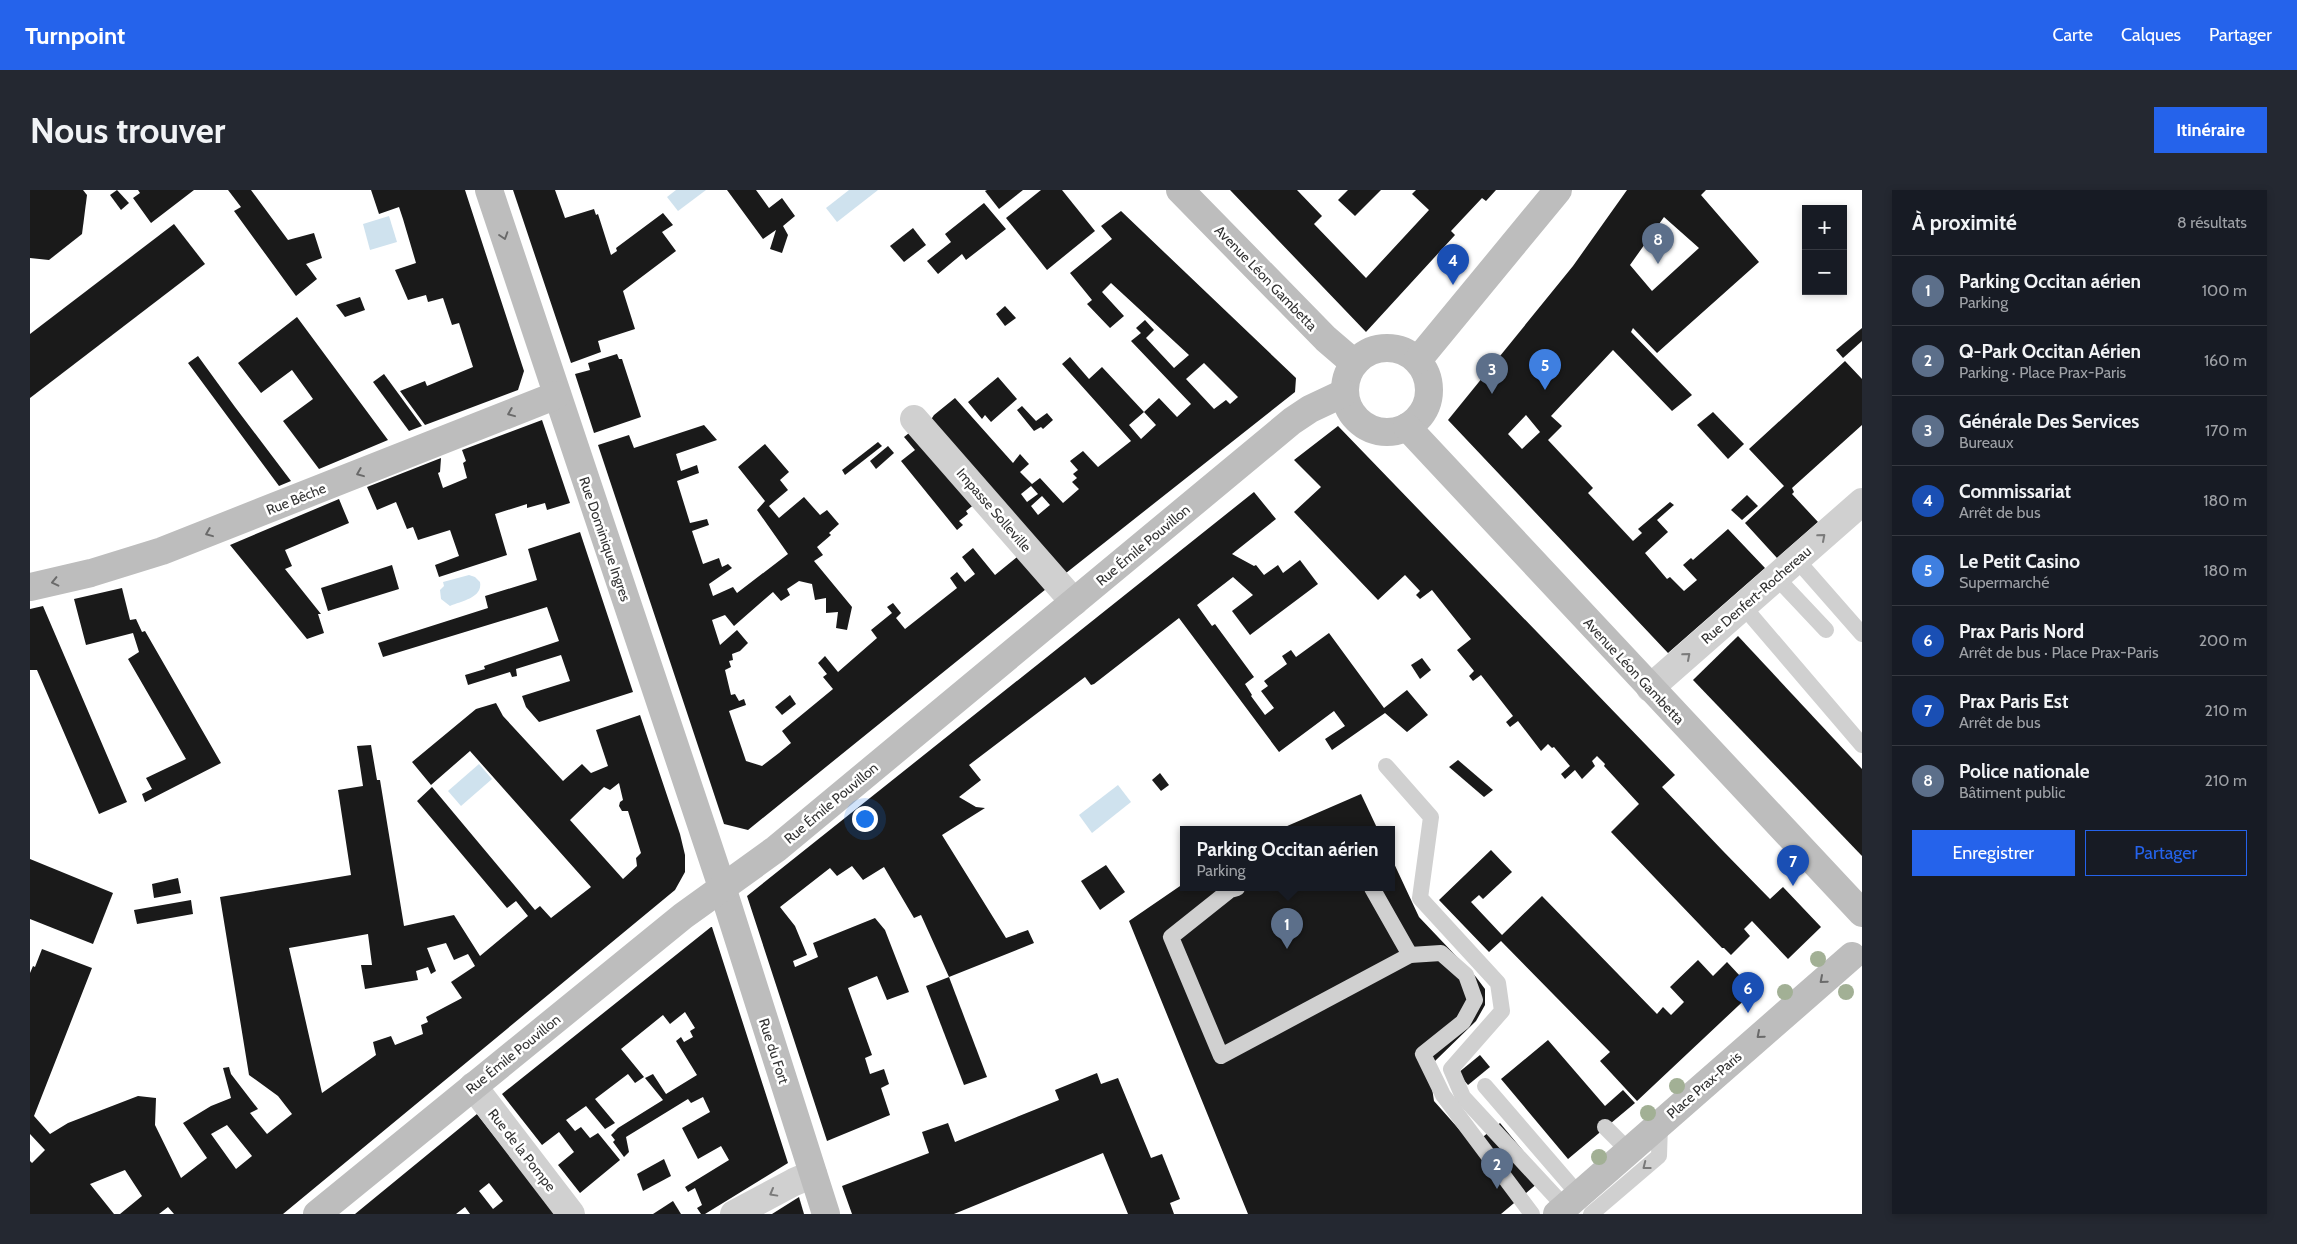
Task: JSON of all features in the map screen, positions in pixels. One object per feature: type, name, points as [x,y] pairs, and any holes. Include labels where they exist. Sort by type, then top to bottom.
[{"type":"street","name":"Rue Dominique Ingres","points":[[489,190],[722,887]]},
{"type":"street","name":"Avenue Léon Gambetta","points":[[1180,190],[1326,339],[1354,363]]},
{"type":"street","points":[[1418,360],[1558,190]]},
{"type":"street","points":[[1385,347],[1397,348],[1418,360],[1425,371],[1429,384],[1429,396],[1425,408],[1418,419],[1407,427],[1394,432],[1380,432],[1367,427],[1356,419],[1348,407],[1344,393],[1348,372],[1354,363],[1374,349],[1385,347]]},
{"type":"street","name":"Rue Émile Pouvillon","points":[[317,1214],[683,916],[776,849],[1292,421],[1310,409],[1344,393]]},
{"type":"street","name":"Rue Bêche","points":[[30,588],[91,573],[162,551],[557,395]]},
{"type":"street","name":"Impasse Solleville","points":[[914,419],[1074,602]]},
{"type":"street","name":"Avenue Léon Gambetta","points":[[1407,427],[1862,914]]},
{"type":"street","name":"Rue Denfert-Rochereau","points":[[1650,688],[1862,502]]},
{"type":"street","name":"Rue du Fort","points":[[722,887],[826,1214]]},
{"type":"street","points":[[1857,961],[1852,942],[1857,926],[1862,920]]},
{"type":"street","name":"Place Prax-Paris","points":[[1573,1208],[1629,1151],[1660,1124],[1857,961]]},
{"type":"street","name":"Rue de la Pompe","points":[[473,1086],[571,1214]]},
{"type":"street","points":[[734,1214],[813,1174]]},
{"type":"lane","points":[[1797,560],[1862,634]]},
{"type":"lane","points":[[1776,577],[1826,630]]},
{"type":"lane","points":[[1743,606],[1862,745]]},
{"type":"lane","points":[[1386,766],[1431,818],[1420,898],[1498,983],[1502,1011],[1451,1069],[1463,1097],[1573,1208]]},
{"type":"lane","points":[[1229,891],[1171,937],[1221,1056],[1410,955],[1441,953],[1466,976],[1475,1000],[1463,1022],[1423,1054],[1443,1095],[1531,1212]]},
{"type":"lane","points":[[1374,891],[1410,955]]},
{"type":"lane","points":[[1485,1086],[1573,1208]]},
{"type":"lane","points":[[1573,1208],[1659,1156],[1660,1124]]},
{"type":"lane","points":[[1605,1127],[1629,1151]]},
{"type":"lane","points":[[1501,1191],[1531,1212]]},
{"type":"water","points":[[676,190],[706,190],[678,211],[667,197]]},
{"type":"water","points":[[849,190],[878,190],[837,222],[826,208]]},
{"type":"water","points":[[389,216],[397,242],[370,250],[363,224]]},
{"type":"water","points":[[469,575],[475,577],[480,582],[480,587],[475,595],[450,606],[441,599],[440,590],[444,586],[443,582]]},
{"type":"water","points":[[479,764],[492,779],[461,806],[448,791]]},
{"type":"water","points":[[1118,785],[1131,802],[1092,833],[1079,815]]},
{"type":"building","points":[[30,190],[83,190],[87,195],[82,234],[49,260],[30,258]]},
{"type":"building","points":[[117,190],[129,203],[121,210],[110,195]]},
{"type":"building","points":[[138,190],[194,190],[151,223],[133,198],[140,193]]},
{"type":"building","points":[[228,190],[251,190],[288,240],[314,233],[322,258],[306,264],[317,279],[296,296],[234,211],[241,207]]},
{"type":"building","points":[[371,190],[465,190],[524,371],[518,390],[425,425],[400,391],[425,381],[427,386],[473,367],[459,323],[452,325],[443,298],[428,302],[426,295],[408,300],[395,270],[416,263],[399,207],[379,214]]},
{"type":"building","points":[[513,190],[555,190],[565,218],[594,209],[596,215],[598,214],[611,255],[617,251],[616,248],[663,213],[673,225],[662,232],[676,251],[623,291],[635,329],[598,341],[601,352],[571,363]]},
{"type":"building","points":[[727,190],[756,190],[769,208],[782,198],[795,216],[783,226],[788,235],[782,253],[770,249],[776,230],[763,239]]},
{"type":"building","points":[[1023,190],[999,209],[985,191]]},
{"type":"building","points":[[1041,190],[1062,190],[1095,231],[1047,270],[1006,218]]},
{"type":"building","points":[[1230,190],[1297,190],[1322,216],[1314,224],[1366,278],[1429,210],[1412,194],[1416,190],[1496,190],[1486,201],[1482,198],[1451,231],[1455,235],[1366,332]]},
{"type":"building","points":[[1348,190],[1381,190],[1355,216],[1338,200]]},
{"type":"building","points":[[1627,190],[1706,190],[1701,195],[1759,262],[1657,353],[1633,328],[1631,332],[1692,395],[1672,411],[1613,350],[1551,416],[1562,426],[1548,440],[1593,488],[1588,493],[1633,541],[1642,533],[1638,529],[1670,502],[1674,505],[1657,520],[1668,532],[1645,553],[1667,579],[1670,577],[1684,591],[1697,580],[1683,565],[1691,558],[1693,560],[1728,529],[1765,568],[1668,653],[1448,420],[1573,266]],"holes":[[[1664,217],[1699,248],[1652,291],[1630,265]],[[1526,415],[1540,432],[1522,449],[1508,434]]]},
{"type":"building","points":[[984,203],[1006,229],[966,260],[962,254],[938,274],[927,261],[951,242],[945,234]]},
{"type":"building","points":[[1121,211],[1296,378],[1295,392],[1061,577],[930,421],[934,415],[955,398],[1013,463],[1020,454],[1029,464],[1020,472],[1032,484],[1040,478],[1063,503],[1079,489],[1072,482],[1077,478],[1073,474],[1078,470],[1070,461],[1083,451],[1098,467],[1131,441],[1062,364],[1070,357],[1089,379],[1102,367],[1144,412],[1159,398],[1177,417],[1191,404],[1131,341],[1141,333],[1136,328],[1145,320],[1154,330],[1146,338],[1174,368],[1189,355],[1111,283],[1102,292],[1124,316],[1110,328],[1087,304],[1092,300],[1070,273],[1112,239],[1101,226]],"holes":[[[1204,363],[1238,397],[1230,404],[1226,400],[1214,409],[1186,379]],[[1144,412],[1156,425],[1141,439],[1129,425]],[[1031,486],[1038,494],[1027,502],[1021,494]],[[1042,496],[1050,505],[1038,515],[1031,506]]]},
{"type":"building","points":[[174,224],[205,264],[30,398],[30,334]]},
{"type":"building","points":[[913,228],[926,245],[904,262],[890,246]]},
{"type":"building","points":[[360,297],[365,310],[345,317],[336,305]]},
{"type":"building","points":[[1005,306],[1016,318],[1005,326],[996,314]]},
{"type":"building","points":[[297,317],[388,440],[319,469],[283,421],[313,399],[292,370],[261,393],[238,363]]},
{"type":"building","points":[[1862,328],[1862,341],[1843,358],[1836,350]]},
{"type":"building","points":[[617,354],[619,359],[622,359],[641,417],[594,433],[575,374],[590,370],[588,363]]},
{"type":"building","points":[[198,356],[291,481],[279,486],[188,363]]},
{"type":"building","points":[[1845,361],[1862,379],[1862,425],[1792,488],[1794,492],[1792,494],[1818,522],[1777,558],[1745,523],[1784,486],[1749,449]]},
{"type":"building","points":[[384,374],[422,426],[409,431],[373,382]]},
{"type":"building","points":[[998,377],[1017,399],[991,422],[985,415],[982,419],[968,402]]},
{"type":"building","points":[[1022,406],[1036,421],[1047,413],[1053,420],[1043,429],[1041,427],[1034,431],[1017,410]]},
{"type":"building","points":[[1713,412],[1744,444],[1728,459],[1697,425]]},
{"type":"building","points":[[542,420],[570,503],[547,510],[545,503],[527,508],[527,504],[495,514],[507,555],[439,577],[435,565],[459,556],[450,530],[418,540],[413,527],[407,529],[396,502],[377,510],[367,487],[441,458],[440,472],[438,473],[443,488],[467,478],[463,463],[466,461],[462,450]]},
{"type":"building","points":[[704,425],[717,440],[676,454],[681,471],[697,465],[699,473],[677,481],[690,523],[707,519],[709,525],[692,531],[703,564],[719,558],[722,567],[728,564],[732,568],[709,584],[713,596],[733,587],[737,593],[788,554],[757,510],[765,501],[738,467],[765,444],[789,472],[780,480],[788,490],[769,506],[779,518],[804,497],[820,515],[827,510],[839,524],[829,533],[831,535],[817,547],[823,555],[814,561],[852,607],[847,630],[836,628],[838,612],[826,613],[826,598],[815,600],[812,584],[799,581],[787,589],[790,595],[781,601],[773,592],[734,626],[725,615],[712,620],[720,645],[737,630],[748,643],[740,651],[732,654],[733,660],[729,661],[731,667],[725,670],[731,695],[735,694],[739,701],[744,699],[746,705],[729,711],[746,761],[762,766],[779,753],[791,743],[782,731],[833,689],[823,677],[827,674],[818,663],[825,656],[838,672],[877,638],[871,630],[892,613],[887,607],[893,603],[901,613],[896,618],[905,629],[957,588],[950,578],[957,572],[965,582],[975,574],[962,557],[973,548],[995,575],[1022,553],[1051,585],[748,830],[724,824],[598,445],[629,435],[634,448]]},
{"type":"building","points":[[1338,426],[1675,775],[1662,787],[1723,851],[1770,899],[1783,887],[1821,927],[1788,959],[1752,921],[1744,929],[1750,936],[1731,955],[1722,948],[1611,832],[1639,804],[1604,766],[1605,764],[1597,756],[1592,761],[1595,766],[1582,779],[1575,770],[1565,779],[1561,774],[1570,766],[1554,747],[1552,748],[1548,744],[1541,751],[1518,721],[1510,727],[1506,722],[1513,716],[1481,675],[1473,681],[1469,676],[1474,671],[1457,650],[1471,639],[1432,590],[1420,599],[1416,595],[1420,591],[1405,575],[1378,600],[1294,512],[1321,487],[1294,460]]},
{"type":"building","points":[[914,429],[976,503],[966,511],[968,514],[959,521],[963,525],[957,530],[901,461],[915,450],[904,437]]},
{"type":"building","points":[[878,442],[882,446],[845,475],[842,470]]},
{"type":"building","points":[[888,446],[894,453],[876,469],[870,461]]},
{"type":"building","points":[[1254,492],[1276,519],[1232,554],[1254,566],[1256,565],[1264,575],[1278,565],[1283,573],[1300,560],[1318,584],[1250,635],[1232,611],[1253,595],[1233,577],[1197,605],[1212,626],[1215,624],[1254,677],[1245,684],[1265,715],[1274,708],[1261,691],[1268,686],[1264,681],[1287,664],[1282,656],[1291,650],[1296,657],[1329,633],[1384,708],[1407,690],[1428,715],[1407,732],[1385,713],[1332,750],[1325,739],[1345,726],[1334,711],[1279,752],[1179,618],[1094,684],[1091,685],[1085,677],[969,765],[981,780],[959,797],[976,807],[985,808],[942,835],[1006,938],[1028,930],[1034,943],[949,977],[921,915],[914,918],[884,867],[863,880],[852,866],[837,876],[830,868],[780,907],[795,926],[807,955],[793,961],[795,967],[818,957],[813,943],[875,918],[885,930],[909,992],[887,1000],[877,976],[848,988],[872,1055],[865,1058],[870,1074],[884,1069],[889,1084],[881,1088],[890,1115],[827,1141],[747,896]]},
{"type":"building","points":[[1747,495],[1758,506],[1742,520],[1731,510]]},
{"type":"building","points":[[339,499],[349,523],[285,550],[292,566],[285,569],[321,614],[318,614],[324,633],[307,639],[230,545]]},
{"type":"building","points":[[580,532],[633,692],[539,722],[526,707],[522,696],[570,681],[561,655],[516,669],[517,676],[512,677],[510,672],[468,685],[465,675],[485,669],[484,666],[559,641],[547,607],[383,657],[378,643],[488,608],[485,596],[537,580],[528,549]]},
{"type":"building","points":[[392,565],[399,589],[328,611],[321,588]]},
{"type":"building","points":[[122,588],[130,620],[136,619],[142,632],[145,631],[221,763],[145,802],[142,794],[152,789],[146,778],[186,759],[128,659],[139,652],[133,633],[86,645],[74,599]]},
{"type":"building","points":[[43,606],[127,802],[99,814],[37,670],[30,670],[30,609]]},
{"type":"building","points":[[1738,636],[1862,769],[1862,856],[1693,680]]},
{"type":"building","points":[[1422,658],[1431,670],[1420,679],[1411,665]]},
{"type":"building","points":[[790,695],[796,704],[782,715],[775,707]]},
{"type":"building","points":[[496,703],[503,716],[563,781],[582,764],[591,773],[608,766],[596,730],[640,715],[680,834],[685,855],[685,872],[675,890],[283,1214],[174,1214],[168,1207],[159,1214],[120,1214],[142,1196],[125,1170],[90,1184],[114,1214],[30,1214],[30,1161],[32,1163],[45,1150],[30,1134],[30,973],[33,966],[35,967],[42,949],[92,968],[34,1116],[50,1134],[68,1123],[138,1096],[156,1098],[155,1125],[181,1178],[207,1158],[183,1123],[211,1106],[231,1098],[223,1068],[229,1067],[231,1074],[258,1109],[250,1113],[267,1134],[292,1114],[278,1096],[249,1075],[220,897],[351,875],[338,790],[363,786],[357,746],[371,745],[377,780],[380,780],[404,926],[454,915],[480,956],[528,916],[516,901],[507,908],[417,801],[432,787],[535,910],[540,906],[551,918],[591,887],[470,751],[431,785],[412,762],[476,709]],"holes":[[[619,783],[623,800],[619,806],[622,811],[628,811],[641,853],[636,858],[637,866],[623,879],[570,820],[604,787],[610,790]],[[368,934],[372,965],[361,965],[365,989],[418,980],[416,971],[428,967],[431,974],[436,971],[427,948],[446,943],[454,960],[468,954],[475,966],[451,982],[462,998],[426,1017],[428,1022],[421,1025],[423,1034],[395,1045],[391,1036],[373,1042],[376,1055],[322,1093],[289,948]],[[227,1125],[252,1156],[236,1169],[211,1134]]]},
{"type":"building","points":[[1458,760],[1493,790],[1484,797],[1449,767]]},
{"type":"building","points":[[1160,773],[1169,785],[1161,791],[1152,780]]},
{"type":"building","points":[[1361,794],[1376,826],[1287,826]]},
{"type":"building","points":[[1491,850],[1512,872],[1483,899],[1479,895],[1471,902],[1502,935],[1542,896],[1657,1014],[1663,1007],[1671,1015],[1684,1002],[1670,987],[1698,960],[1713,976],[1727,962],[1754,991],[1637,1101],[1600,1061],[1610,1052],[1501,941],[1489,952],[1439,900]]},
{"type":"building","points":[[30,859],[113,893],[93,944],[30,919]]},
{"type":"building","points":[[1106,865],[1125,892],[1100,910],[1081,881]]},
{"type":"building","points":[[1395,866],[1419,917],[1485,989],[1485,1005],[1476,1021],[1435,1061],[1430,1075],[1434,1101],[1473,1145],[1500,1123],[1545,1177],[1501,1214],[1248,1214],[1129,921],[1180,886],[1180,891],[1395,891]]},
{"type":"building","points":[[178,878],[181,893],[154,898],[152,884]]},
{"type":"building","points":[[191,900],[193,914],[137,924],[134,910]]},
{"type":"building","points":[[711,927],[788,1163],[705,1214],[701,1214],[697,1208],[702,1205],[695,1188],[688,1192],[685,1187],[729,1160],[721,1146],[698,1159],[682,1128],[710,1112],[703,1097],[691,1103],[688,1099],[626,1137],[629,1152],[624,1157],[613,1142],[615,1140],[611,1135],[618,1128],[663,1100],[645,1078],[653,1074],[666,1094],[697,1075],[676,1041],[681,1037],[684,1042],[693,1037],[690,1031],[695,1028],[685,1012],[670,1024],[663,1015],[621,1049],[644,1077],[635,1083],[628,1074],[595,1099],[615,1123],[605,1129],[586,1106],[566,1120],[575,1131],[581,1127],[590,1138],[598,1133],[620,1160],[580,1193],[558,1165],[574,1152],[559,1132],[542,1145],[502,1094]]},
{"type":"building","points":[[949,977],[987,1077],[964,1085],[926,986]]},
{"type":"building","points":[[1548,1040],[1605,1106],[1623,1090],[1635,1103],[1568,1159],[1501,1079]]},
{"type":"building","points":[[1480,1055],[1490,1067],[1468,1085],[1458,1073]]},
{"type":"building","points":[[1097,1073],[1101,1084],[1118,1078],[1151,1158],[1162,1154],[1180,1199],[1170,1203],[1174,1214],[1128,1214],[1103,1153],[954,1214],[852,1214],[842,1186],[929,1153],[922,1132],[948,1123],[955,1142],[1059,1100],[1055,1090]]},
{"type":"building","points":[[477,1114],[555,1213],[470,1214],[465,1207],[456,1214],[355,1214]],"holes":[[[489,1183],[503,1201],[493,1209],[479,1191]]]},
{"type":"building","points":[[664,1159],[671,1176],[643,1191],[637,1174]]},
{"type":"building","points":[[799,1197],[804,1214],[772,1214]]},
{"type":"building","points":[[673,1201],[681,1214],[653,1214]]},
{"type":"place","name":"Police nationale","points":[[1658,264]]},
{"type":"place","name":"Commissariat","points":[[1453,285]]},
{"type":"place","name":"Le Petit Casino","points":[[1545,390]]},
{"type":"place","name":"Générale Des Services","points":[[1492,394]]},
{"type":"place","name":"Prax Paris Est","points":[[1793,886]]},
{"type":"place","name":"Parking Occitan aérien","points":[[1287,949]]},
{"type":"place","name":"Prax Paris Nord","points":[[1748,1013]]},
{"type":"place","name":"Q-Park Occitan Aérien","points":[[1497,1189]]}]
